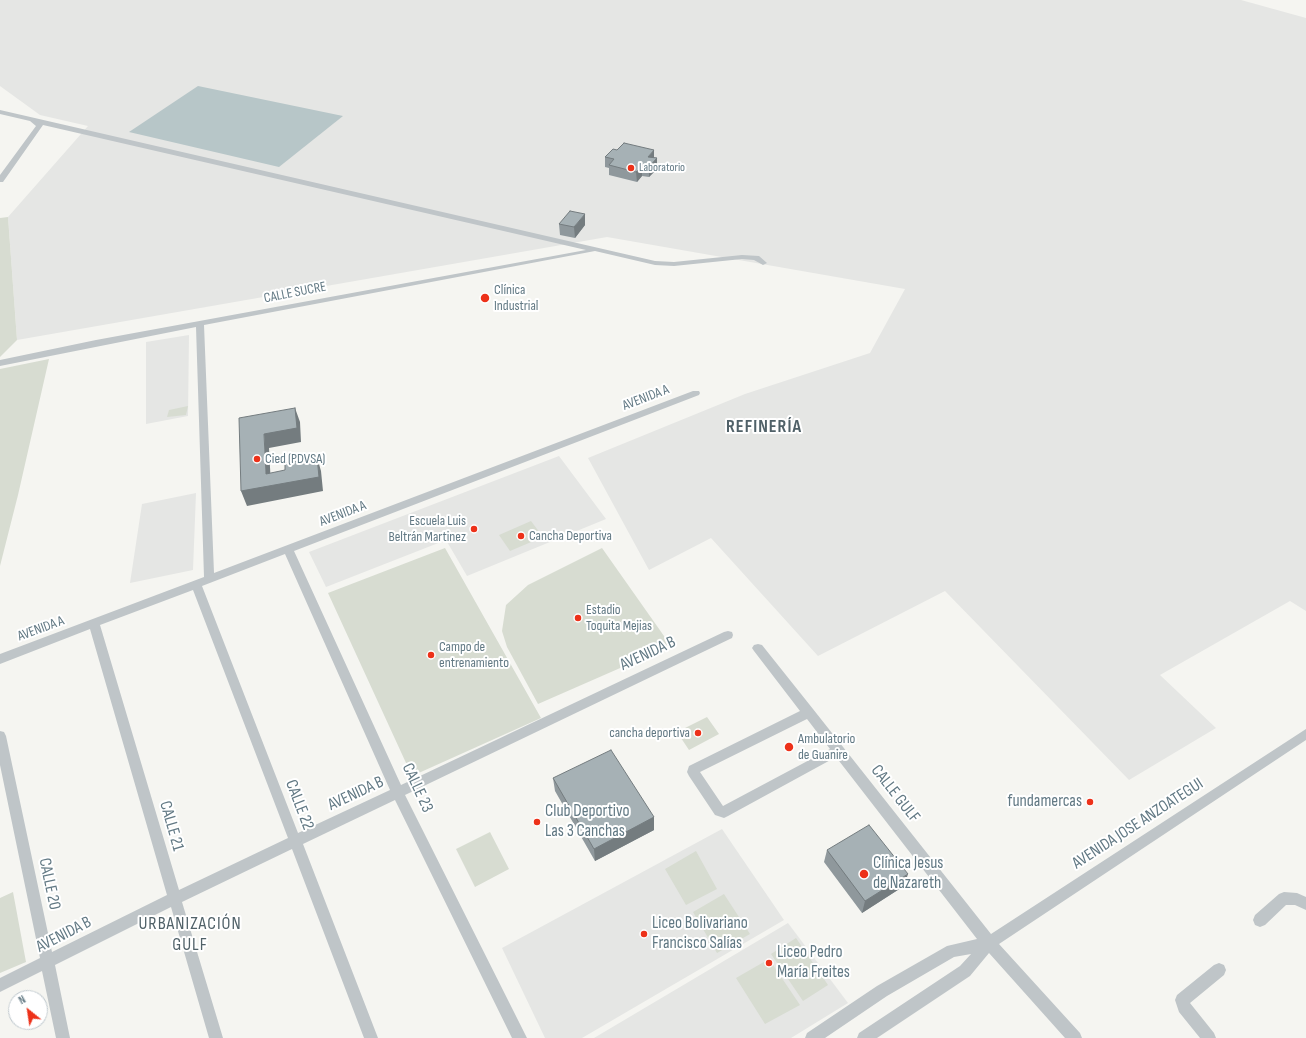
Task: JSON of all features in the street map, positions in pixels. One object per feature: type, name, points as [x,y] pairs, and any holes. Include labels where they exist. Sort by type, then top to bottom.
[{"type":"street","points":[[0,112],[595,251],[655,263],[674,264],[742,257],[756,258],[764,262]]},
{"type":"street","points":[[0,180],[39,128],[40,125],[34,120]]},
{"type":"street","name":"CALLE SUCRE","points":[[0,363],[200,324],[595,251]]},
{"type":"street","points":[[200,324],[209,579]]},
{"type":"street","name":"AVENIDA A","points":[[0,659],[696,394]]},
{"type":"street","name":"CALLE 23","points":[[288,550],[398,793],[520,1038]]},
{"type":"street","name":"CALLE 22","points":[[196,584],[371,1038]]},
{"type":"street","name":"CALLE 21","points":[[94,624],[216,1038]]},
{"type":"street","name":"AVENIDA B","points":[[0,985],[174,899],[728,635]]},
{"type":"street","name":"CALLE GULF","points":[[758,648],[989,943],[1074,1038]]},
{"type":"street","points":[[809,712],[693,770],[719,811],[724,812],[839,750]]},
{"type":"street","name":"AVENIDA JOSE ANZOATEGUI","points":[[989,943],[1306,734]]},
{"type":"street","name":"CALLE 20","points":[[0,736],[62,1038]]},
{"type":"street","points":[[1260,920],[1284,898],[1297,899],[1306,904]]},
{"type":"street","points":[[812,1038],[882,991],[952,951],[989,943]]},
{"type":"street","points":[[864,1038],[965,971],[989,943]]},
{"type":"street","points":[[1209,1038],[1184,1007],[1182,1000],[1219,970]]},
{"type":"shaded area","points":[[0,0],[1241,0],[1306,18],[1306,611],[1290,601],[1160,675],[1216,728],[1129,780],[945,591],[818,656],[711,538],[649,570],[588,458],[745,394],[870,353],[905,289],[607,237],[17,340],[8,217],[88,126],[40,115],[0,86]]},
{"type":"shaded area","points":[[198,86],[343,116],[279,167],[129,132]]},
{"type":"shaded area","points":[[8,217],[17,340],[0,357],[0,218]]},
{"type":"shaded area","points":[[189,335],[188,416],[146,424],[146,342]]},
{"type":"shaded area","points":[[49,359],[18,495],[0,566],[0,369]]},
{"type":"shaded area","points":[[188,406],[186,415],[167,417],[169,410]]},
{"type":"shaded area","name":"Escuela Luis Beltrán Martinez","points":[[559,456],[606,519],[467,576],[446,540],[326,587],[309,552]]},
{"type":"shaded area","points":[[196,493],[193,570],[130,583],[142,504]]},
{"type":"shaded area","name":"Cancha Deportiva","points":[[531,521],[543,537],[510,551],[499,535]]},
{"type":"shaded area","name":"Campo de entrenamiento","points":[[445,548],[541,718],[412,776],[328,593]]},
{"type":"shaded area","name":"Estadio Toquita Mejias","points":[[602,548],[664,636],[668,645],[659,651],[538,704],[507,647],[502,631],[506,605],[528,585]]},
{"type":"shaded area","name":"cancha deportiva","points":[[707,717],[719,734],[689,750],[677,732]]},
{"type":"shaded area","name":"Liceo Bolivariano Francisco Salías","points":[[722,829],[784,920],[582,1038],[545,1038],[502,948]]},
{"type":"shaded area","points":[[490,832],[509,869],[475,887],[456,849]]},
{"type":"shaded area","points":[[696,851],[717,889],[686,905],[665,869]]},
{"type":"shaded area","points":[[13,892],[26,962],[0,973],[0,898]]},
{"type":"shaded area","points":[[724,894],[750,934],[717,953],[693,912]]},
{"type":"shaded area","name":"Liceo Pedro María Freites","points":[[788,923],[848,1003],[791,1038],[594,1038]]},
{"type":"shaded area","points":[[796,938],[828,985],[803,1001],[771,954]]},
{"type":"shaded area","points":[[769,959],[800,1005],[765,1024],[736,978]]},
{"type":"building","points":[[624,143],[654,150],[648,157],[657,158],[649,167],[642,166],[636,172],[609,165],[614,159],[605,157],[613,149],[617,150]]},
{"type":"building","points":[[570,211],[585,214],[574,227],[559,224]]},
{"type":"building","points":[[295,408],[297,428],[264,434],[266,474],[285,470],[285,463],[317,457],[319,477],[241,491],[239,418]]},
{"type":"building","points":[[611,750],[654,817],[594,849],[553,778]]},
{"type":"building","name":"Clínica Jesus de Nazareth","points":[[869,825],[908,874],[865,901],[827,850]]},
{"type":"place","name":"Laboratorio","points":[[631,168]]},
{"type":"place","name":"Clínica Industrial","points":[[485,298]]},
{"type":"place","name":"Cied (PDVSA)","points":[[257,459]]},
{"type":"place","name":"Escuela Luis Beltrán Martinez","points":[[474,529]]},
{"type":"place","name":"Cancha Deportiva","points":[[521,536]]},
{"type":"place","name":"Estadio Toquita Mejias","points":[[578,618]]},
{"type":"place","name":"Campo de entrenamiento","points":[[431,655]]},
{"type":"place","name":"cancha deportiva","points":[[698,733]]},
{"type":"place","name":"Ambulatorio de Guanire","points":[[789,747]]},
{"type":"place","name":"fundamercas","points":[[1090,802]]},
{"type":"place","name":"Club Deportivo Las 3 Canchas","points":[[537,822]]},
{"type":"place","name":"Clínica Jesus de Nazareth","points":[[864,874]]},
{"type":"place","name":"Liceo Bolivariano Francisco Salías","points":[[644,934]]},
{"type":"place","name":"Liceo Pedro María Freites","points":[[769,963]]},
{"type":"district","name":"REFINERÍA","points":[[764,427]]},
{"type":"district","name":"URBANIZACIÓN GULF","points":[[190,934]]}]
